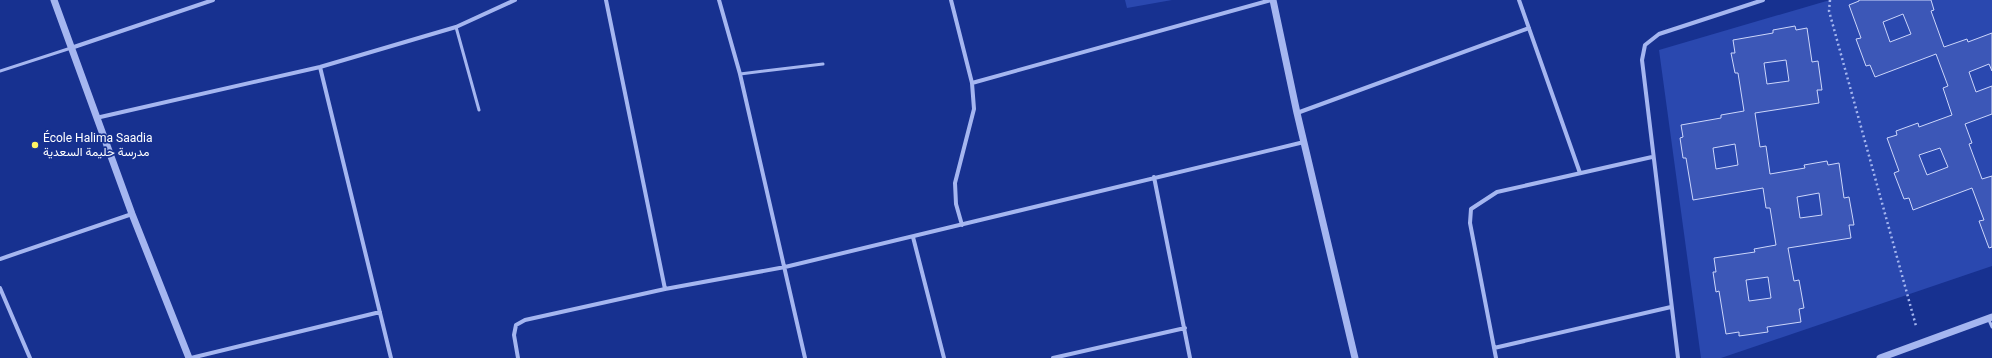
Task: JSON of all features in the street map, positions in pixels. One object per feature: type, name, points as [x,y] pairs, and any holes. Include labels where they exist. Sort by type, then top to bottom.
[{"type":"street","points":[[54,0],[132,214],[190,358],[380,312]]},
{"type":"street","points":[[71,48],[213,0]]},
{"type":"street","points":[[96,118],[320,67],[456,27],[515,0]]},
{"type":"street","points":[[606,0],[665,289]]},
{"type":"street","points":[[719,0],[740,74],[785,267],[804,358]]},
{"type":"street","points":[[951,0],[972,82],[974,109],[955,183],[956,204],[962,224]]},
{"type":"street","points":[[972,82],[1272,0],[1355,358]]},
{"type":"street","points":[[1519,0],[1580,173]]},
{"type":"street","points":[[1678,358],[1652,157],[1642,60],[1645,45],[1659,34],[1763,0]]},
{"type":"street","points":[[1297,113],[1529,28]]},
{"type":"street","points":[[320,67],[391,358]]},
{"type":"street","points":[[518,358],[514,334],[516,325],[525,320],[665,289],[785,267],[1304,142]]},
{"type":"street","points":[[1496,358],[1470,223],[1471,209],[1497,192],[1652,157]]},
{"type":"street","points":[[1154,177],[1190,358]]},
{"type":"street","points":[[0,259],[132,214]]},
{"type":"street","points":[[913,237],[944,358]]},
{"type":"street","points":[[0,288],[30,358]]},
{"type":"street","points":[[1494,348],[1671,307]]},
{"type":"street","points":[[1880,358],[1990,317]]},
{"type":"street","points":[[1054,358],[1185,328]]},
{"type":"lane","points":[[456,27],[478,110]]},
{"type":"lane","points":[[0,71],[71,48]]},
{"type":"lane","points":[[740,74],[823,64]]},
{"type":"lane","points":[[1990,317],[1992,327]]},
{"type":"path","points":[[1830,0],[1829,11],[1920,343]]},
{"type":"shaded area","points":[[1125,0],[1172,0],[1127,8]]},
{"type":"shaded area","points":[[1830,0],[1992,0],[1992,266],[1721,358],[1701,358],[1659,50]]},
{"type":"building","points":[[1931,0],[1934,10],[1931,11],[1944,47],[1967,39],[1968,42],[1992,33],[1992,71],[1989,64],[1969,72],[1976,92],[1992,86],[1992,114],[1965,124],[1972,143],[1969,144],[1982,179],[1992,176],[1992,247],[1989,248],[1979,221],[1984,220],[1972,188],[1913,210],[1909,198],[1904,199],[1894,173],[1899,171],[1887,138],[1897,135],[1896,131],[1918,123],[1919,127],[1952,115],[1943,88],[1948,86],[1936,54],[1875,77],[1870,65],[1866,66],[1856,39],[1861,38],[1849,5],[1859,1]],"holes":[[[1903,14],[1911,34],[1890,42],[1883,22]],[[1940,148],[1948,167],[1927,175],[1919,155]]]},
{"type":"building","points":[[1795,26],[1796,30],[1807,28],[1812,62],[1818,61],[1822,90],[1817,90],[1819,103],[1755,113],[1760,147],[1766,146],[1770,174],[1805,168],[1804,165],[1827,161],[1828,165],[1839,163],[1844,198],[1849,197],[1854,225],[1849,225],[1851,238],[1788,248],[1794,281],[1799,280],[1804,308],[1799,309],[1801,322],[1767,327],[1768,332],[1739,336],[1739,332],[1726,334],[1719,291],[1716,292],[1713,272],[1716,272],[1714,258],[1755,252],[1754,249],[1776,245],[1770,208],[1766,208],[1763,188],[1693,200],[1686,158],[1683,158],[1680,138],[1683,137],[1681,125],[1721,118],[1721,115],[1744,111],[1738,73],[1735,73],[1731,53],[1735,53],[1733,40],[1773,33],[1773,30]],"holes":[[[1786,60],[1789,81],[1767,84],[1764,63]],[[1735,144],[1738,165],[1716,169],[1713,148]],[[1819,193],[1822,215],[1800,218],[1797,197]],[[1768,277],[1771,298],[1749,301],[1746,280]]]},
{"type":"place","name":"École Halima Saadia مدرسة حليمة السعدية","points":[[35,145]]}]
